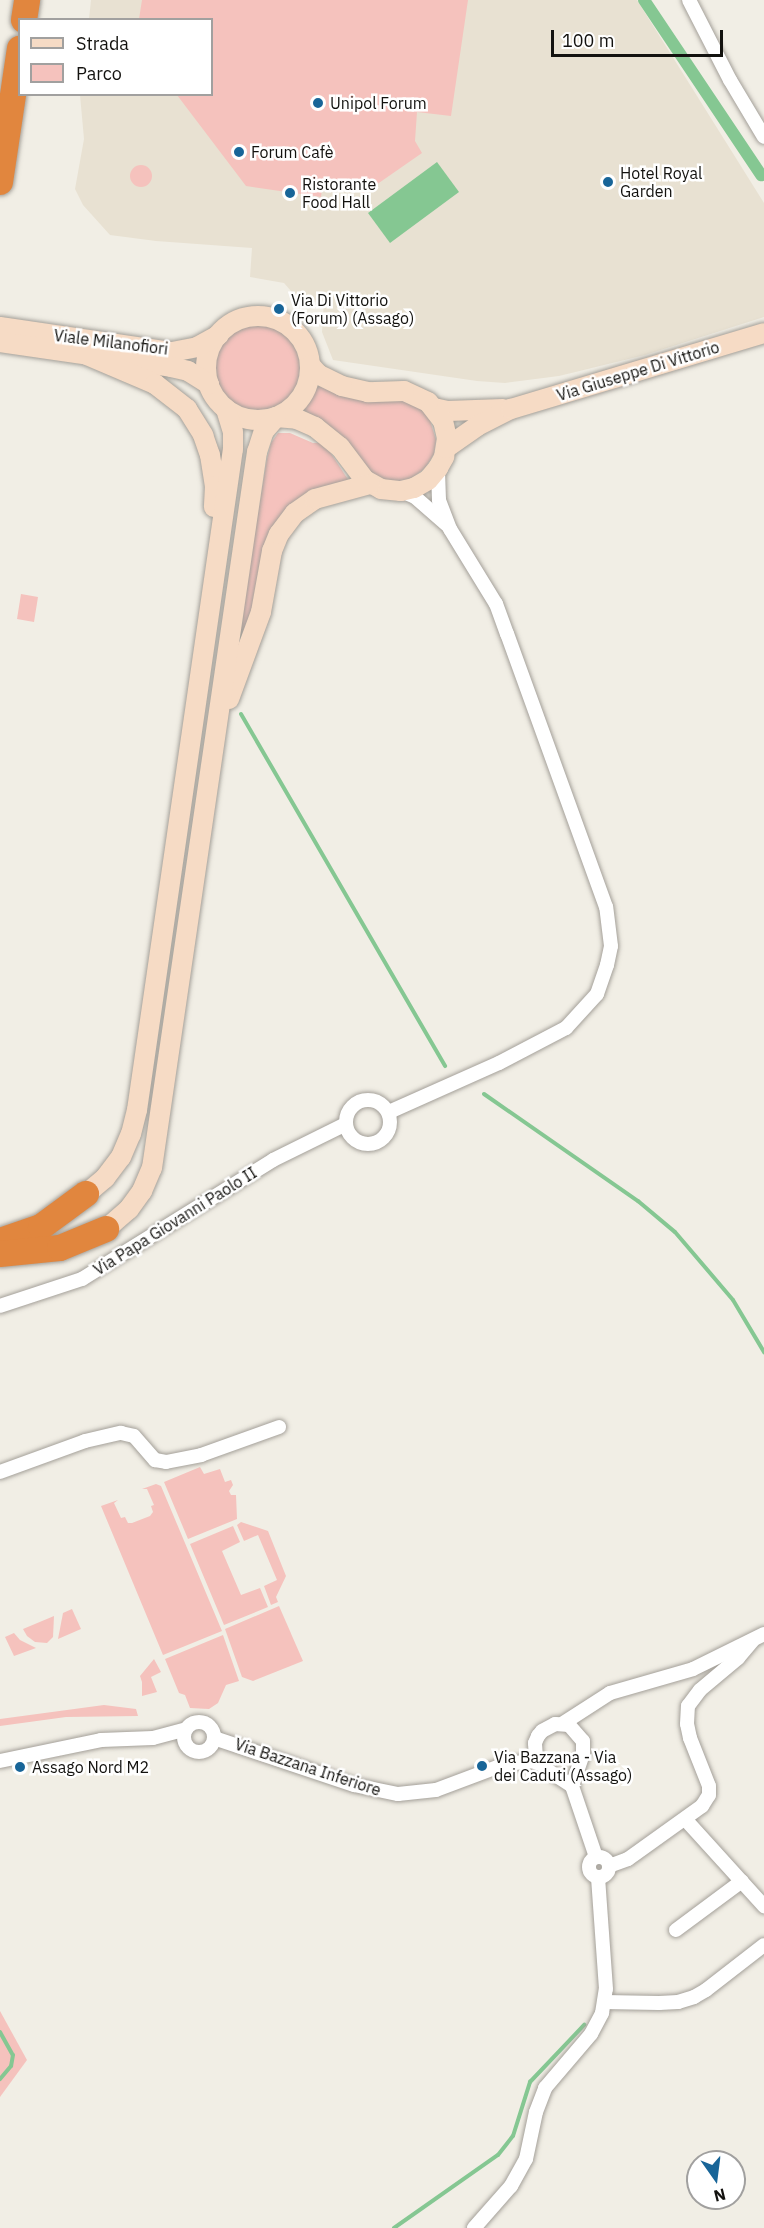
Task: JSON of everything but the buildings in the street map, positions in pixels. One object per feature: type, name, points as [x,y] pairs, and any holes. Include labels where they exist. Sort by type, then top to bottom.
[{"type":"highway","points":[[24,18],[27,0]]},
{"type":"highway","points":[[0,183],[18,62]]},
{"type":"highway","points":[[0,1241],[41,1227],[86,1194]]},
{"type":"highway","points":[[0,1254],[60,1248],[106,1229]]},
{"type":"main road","points":[[245,319],[272,319],[287,325],[300,338],[310,365],[319,375],[342,386],[368,392],[404,391],[421,397],[434,408],[445,428],[446,448],[438,468],[421,485],[400,491],[381,489],[370,484],[358,474],[340,447],[322,432],[297,419],[276,417],[248,419],[226,409],[217,400],[209,384],[207,360],[219,335],[232,324],[245,319]]},
{"type":"main road","name":"Viale Milanofiori","points":[[0,327],[77,348],[188,371],[209,384]]},
{"type":"main road","name":"Via Giuseppe Di Vittorio","points":[[446,448],[477,426],[512,409],[764,333]]},
{"type":"main road","name":"Viale Milanofiori","points":[[0,342],[172,352],[197,347],[219,335]]},
{"type":"main road","points":[[77,348],[168,392],[184,405],[201,430],[214,475],[215,501],[209,543],[214,577]]},
{"type":"main road","points":[[106,1229],[129,1209],[142,1191],[152,1168],[257,452],[264,431],[276,417],[298,401],[308,382],[310,365]]},
{"type":"main road","name":"Via Giuseppe Di Vittorio","points":[[434,408],[448,411],[512,409]]},
{"type":"main road","points":[[86,1194],[105,1178],[121,1157],[136,1116],[233,449],[233,432],[226,409]]},
{"type":"main road","points":[[215,739],[261,612],[272,551],[279,534],[295,513],[315,499],[370,484]]},
{"type":"street","points":[[689,0],[730,80],[764,137]]},
{"type":"street","points":[[438,468],[440,500],[450,529]]},
{"type":"street","points":[[388,1112],[499,1063],[566,1028],[597,993],[608,965],[611,945],[606,907],[504,624],[478,572],[450,529],[429,508],[400,491]]},
{"type":"street","points":[[362,1100],[377,1101],[391,1118],[389,1132],[373,1144],[355,1140],[346,1124],[350,1109],[362,1100]]},
{"type":"street","name":"Via Papa Giovanni Paolo II","points":[[0,1306],[82,1279],[273,1160],[346,1124]]},
{"type":"street","points":[[0,1472],[85,1441],[121,1433],[134,1436],[156,1460],[166,1462],[201,1455],[279,1427]]},
{"type":"street","points":[[562,1724],[610,1693],[693,1670],[759,1637]]},
{"type":"street","points":[[598,1878],[606,1874],[609,1866],[628,1859],[702,1806],[709,1795],[709,1786],[705,1770],[690,1738],[687,1724],[688,1706],[700,1690],[759,1637]]},
{"type":"street","points":[[589,1707],[580,1735],[584,1754],[577,1765],[572,1786],[596,1857]]},
{"type":"street","points":[[0,1761],[101,1740],[153,1738],[203,1722],[211,1728],[214,1737],[210,1747],[197,1752],[185,1743],[186,1729]]},
{"type":"street","points":[[572,1786],[540,1764],[536,1758],[535,1743],[537,1736],[548,1726],[569,1725],[580,1735]]},
{"type":"street","name":"Via Bazzana Inferiore","points":[[214,1737],[354,1785],[398,1794],[435,1790],[505,1764],[532,1761],[540,1764]]},
{"type":"street","name":"Via Bazzana Inferiore","points":[[505,1764],[535,1743]]},
{"type":"street","points":[[553,1772],[566,1772],[577,1765]]},
{"type":"street","points":[[685,1819],[764,1906]]},
{"type":"street","points":[[596,1857],[605,1859],[609,1866]]},
{"type":"street","points":[[596,1857],[589,1867],[590,1873],[598,1878]]},
{"type":"street","points":[[474,2228],[511,2186],[526,2159],[539,2098],[553,2077],[591,2034],[604,2002],[604,1934],[598,1878]]},
{"type":"street","points":[[676,1930],[742,1881]]},
{"type":"street","points":[[604,2002],[678,2002],[706,1990],[764,1945]]},
{"type":"shaded area","points":[[91,0],[637,0],[764,203],[764,317],[645,355],[559,376],[505,383],[333,360],[322,332],[324,301],[298,299],[284,283],[250,277],[252,248],[110,235],[83,205],[75,189],[84,139],[80,96],[213,96],[213,18],[89,18]]},
{"type":"shaded area","points":[[437,162],[459,192],[390,243],[368,213]]},
{"type":"green space","name":"Unipol Forum","points":[[142,0],[468,0],[451,116],[417,112],[415,141],[422,153],[363,194],[355,184],[323,180],[321,197],[246,186],[178,96],[213,96],[213,18],[139,18]]},
{"type":"green space","points":[[141,165],[149,168],[152,176],[149,184],[141,187],[133,184],[130,176],[133,168]]},
{"type":"green space","points":[[249,325],[265,325],[288,337],[297,351],[300,368],[297,385],[288,399],[265,411],[249,411],[233,404],[221,392],[214,376],[214,360],[221,344],[233,332]]},
{"type":"green space","points":[[316,382],[396,398],[419,407],[429,417],[436,440],[434,454],[425,468],[411,479],[394,482],[377,479],[298,413],[306,406]]},
{"type":"green space","points":[[278,433],[290,433],[313,443],[320,443],[330,452],[349,481],[304,498],[234,656],[267,459],[271,443]]},
{"type":"green space","points":[[21,594],[38,597],[34,622],[17,619]]},
{"type":"green space","points":[[200,1467],[204,1474],[220,1469],[225,1482],[231,1480],[233,1485],[229,1491],[231,1495],[236,1495],[237,1519],[188,1539],[164,1482]]},
{"type":"green space","points":[[156,1484],[161,1486],[222,1631],[163,1655],[101,1506],[118,1500],[114,1503],[121,1518],[125,1517],[128,1523],[150,1516],[153,1512],[151,1506],[154,1505],[147,1489],[142,1489]]},
{"type":"green space","points":[[241,1522],[268,1531],[286,1576],[276,1597],[278,1602],[271,1605],[264,1586],[277,1580],[258,1535],[244,1541],[237,1525]]},
{"type":"green space","points":[[233,1526],[240,1542],[222,1551],[241,1595],[260,1588],[268,1607],[224,1625],[190,1544]]},
{"type":"green space","points":[[279,1606],[303,1661],[253,1681],[242,1677],[225,1629]]},
{"type":"green space","points":[[72,1609],[81,1629],[58,1639],[63,1613]]},
{"type":"green space","points":[[54,1616],[53,1637],[47,1643],[35,1642],[27,1636],[23,1629]]},
{"type":"green space","points":[[14,1633],[20,1640],[36,1648],[14,1656],[5,1637]]},
{"type":"green space","points":[[223,1635],[239,1681],[226,1685],[218,1703],[209,1709],[190,1708],[185,1695],[179,1693],[165,1659]]},
{"type":"green space","points":[[154,1659],[161,1672],[151,1677],[157,1692],[142,1696],[140,1676]]},
{"type":"green space","points":[[104,1705],[136,1709],[138,1716],[66,1717],[0,1726],[0,1719]]},
{"type":"green space","points":[[0,2011],[27,2060],[0,2097]]},
{"type":"waterway","points":[[644,0],[761,175]]},
{"type":"waterway","points":[[241,714],[445,1066]]},
{"type":"waterway","points":[[484,1094],[638,1201],[675,1232],[733,1300],[764,1352]]},
{"type":"waterway","points":[[394,2228],[498,2155],[513,2136],[530,2082],[584,2025]]},
{"type":"waterway","points":[[0,2032],[13,2055],[11,2066],[0,2079]]},
{"type":"place","name":"Unipol Forum","points":[[318,103]]},
{"type":"place","name":"Forum Cafè","points":[[239,152]]},
{"type":"place","name":"Hotel Royal Garden","points":[[608,182]]},
{"type":"place","name":"Ristorante Food Hall","points":[[290,193]]},
{"type":"place","name":"Via Di Vittorio (Forum) (Assago)","points":[[279,309]]},
{"type":"place","name":"Via Bazzana - Via dei Caduti (Assago)","points":[[482,1766]]},
{"type":"place","name":"Assago Nord M2","points":[[20,1767]]}]
